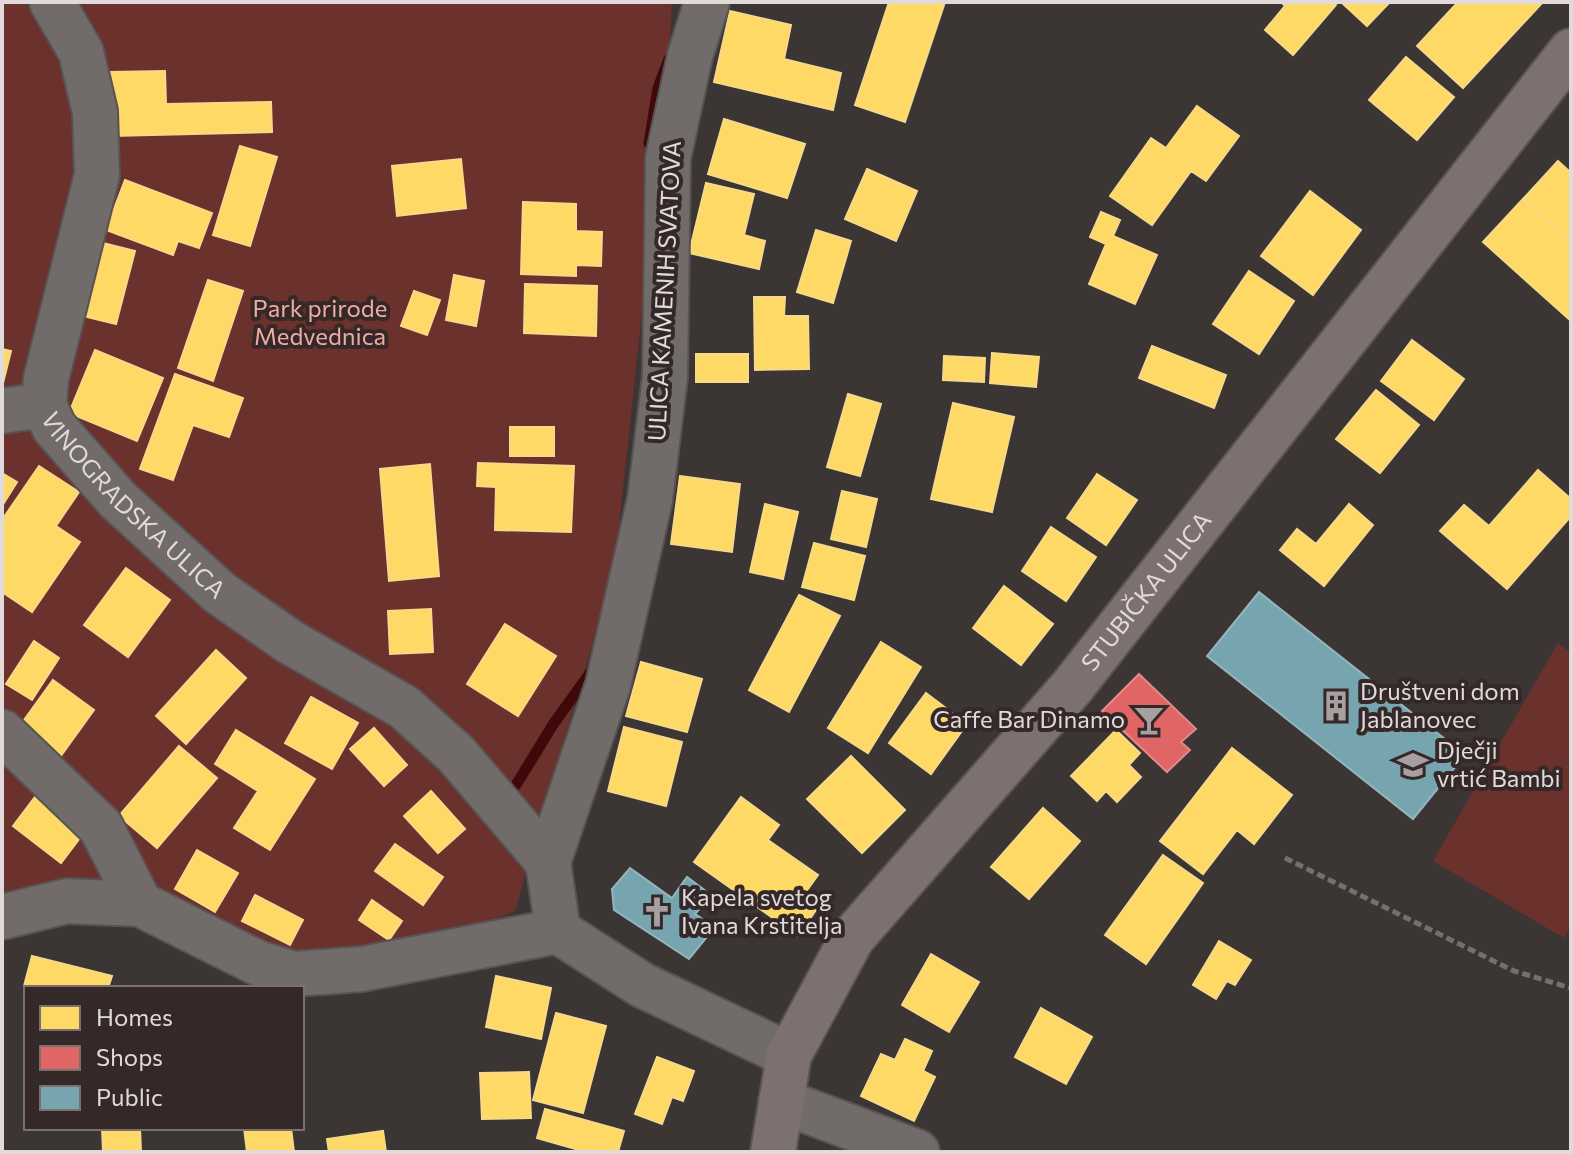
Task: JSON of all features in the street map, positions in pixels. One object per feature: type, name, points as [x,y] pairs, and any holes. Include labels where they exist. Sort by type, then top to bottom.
[{"type":"main road","name":"STUBIČKA ULICA","points":[[773,1152],[789,1055],[852,938],[1072,687],[1571,51]]},
{"type":"street","name":"VINOGRADSKA ULICA","points":[[52,2],[81,52],[95,112],[97,175],[46,379],[23,408],[54,427],[118,500],[220,593],[290,642],[404,707],[456,754],[548,862]]},
{"type":"street","name":"ULICA KAMENIH SVATOVA","points":[[558,931],[548,862],[608,685],[650,499],[665,377],[668,158],[690,56],[707,2]]},
{"type":"street","points":[[2,732],[101,827],[140,904]]},
{"type":"street","points":[[2,917],[67,901],[140,904],[258,963],[294,974],[362,969],[558,931],[642,985],[789,1055]]},
{"type":"street","points":[[781,1101],[917,1152]]},
{"type":"path","points":[[1285,858],[1514,971],[1571,988]]},
{"type":"green space","name":"Park prirode Medvednica","points":[[2,2],[672,2],[669,57],[615,565],[515,911],[446,937],[322,953],[277,948],[239,932],[146,879],[2,900]]},
{"type":"green space","points":[[1558,643],[1571,653],[1571,926],[1564,938],[1433,861]]},
{"type":"building: Homes","points":[[889,2],[945,2],[905,122],[855,105]]},
{"type":"building: Homes","points":[[1281,2],[1332,2],[1336,5],[1293,55],[1265,30],[1285,6]]},
{"type":"building: Homes","points":[[1341,2],[1390,2],[1367,26]]},
{"type":"building: Homes","points":[[1458,2],[1543,2],[1463,88],[1417,46]]},
{"type":"building: Homes","points":[[730,11],[791,25],[784,59],[841,73],[833,110],[714,82]]},
{"type":"building: Homes","points":[[1406,57],[1454,97],[1417,140],[1369,100]]},
{"type":"building: Homes","points":[[165,71],[166,104],[271,102],[272,132],[112,136],[110,72]]},
{"type":"building: Homes","points":[[1197,106],[1239,136],[1206,181],[1191,171],[1152,225],[1110,196],[1151,138],[1166,148]]},
{"type":"building: Homes","points":[[724,119],[805,144],[787,198],[708,174]]},
{"type":"building: Homes","points":[[240,146],[277,157],[250,246],[213,235]]},
{"type":"building: Homes","points":[[461,159],[466,208],[397,216],[392,166]]},
{"type":"building: Homes","points":[[1558,161],[1571,173],[1571,243],[1523,199]]},
{"type":"building: Homes","points":[[867,169],[917,191],[896,241],[845,219]]},
{"type":"building: Homes","points":[[125,180],[212,213],[199,248],[178,241],[173,255],[106,230]]},
{"type":"building: Homes","points":[[706,183],[754,194],[744,235],[765,241],[759,269],[689,253]]},
{"type":"building: Homes","points":[[1310,191],[1361,230],[1313,295],[1261,256]]},
{"type":"building: Homes","points":[[1523,199],[1571,243],[1571,321],[1483,242]]},
{"type":"building: Homes","points":[[523,202],[576,204],[576,231],[602,232],[601,266],[576,265],[576,276],[521,274]]},
{"type":"building: Homes","points":[[1101,212],[1120,220],[1113,236],[1157,255],[1135,304],[1089,284],[1106,244],[1090,237]]},
{"type":"building: Homes","points":[[816,230],[851,241],[833,303],[797,292]]},
{"type":"building: Homes","points":[[103,243],[135,251],[116,324],[83,316]]},
{"type":"building: Homes","points":[[1249,271],[1294,301],[1259,354],[1213,324]]},
{"type":"building: Homes","points":[[454,275],[484,281],[476,326],[446,320]]},
{"type":"building: Homes","points":[[208,280],[243,291],[213,381],[178,368]]},
{"type":"building: Homes","points":[[525,284],[597,286],[596,336],[524,333]]},
{"type":"building: Homes","points":[[414,291],[440,300],[427,335],[401,326]]},
{"type":"building: Homes","points":[[754,297],[785,297],[784,316],[808,316],[809,369],[755,370]]},
{"type":"building: Homes","points":[[1412,340],[1464,379],[1434,420],[1381,381]]},
{"type":"building: Homes","points":[[1152,346],[1226,375],[1214,408],[1139,378]]},
{"type":"building: Homes","points":[[2,349],[11,351],[2,387]]},
{"type":"building: Homes","points":[[95,350],[163,378],[137,441],[69,413]]},
{"type":"building: Homes","points":[[992,353],[1039,357],[1036,387],[990,383]]},
{"type":"building: Homes","points":[[696,354],[748,354],[748,382],[696,382]]},
{"type":"building: Homes","points":[[944,356],[985,358],[984,382],[943,380]]},
{"type":"building: Homes","points":[[175,374],[243,398],[229,437],[193,425],[173,480],[140,469]]},
{"type":"building: Homes","points":[[1376,390],[1419,425],[1380,473],[1336,439]]},
{"type":"building: Homes","points":[[848,394],[881,404],[860,476],[827,467]]},
{"type":"building: Homes","points":[[953,403],[1014,417],[992,512],[931,499]]},
{"type":"building: Homes","points":[[510,427],[554,427],[554,456],[510,456]]},
{"type":"building: Homes","points":[[478,463],[574,466],[571,532],[495,530],[496,487],[477,486]]},
{"type":"building: Homes","points":[[430,464],[439,576],[389,581],[380,469]]},
{"type":"building: Homes","points":[[39,466],[79,492],[56,526],[80,542],[32,612],[2,592],[2,520]]},
{"type":"building: Homes","points":[[1538,470],[1571,499],[1571,516],[1507,589],[1440,531],[1464,505],[1489,526]]},
{"type":"building: Homes","points":[[2,473],[17,482],[2,506]]},
{"type":"building: Homes","points":[[1097,474],[1137,500],[1106,545],[1067,518]]},
{"type":"building: Homes","points":[[680,476],[740,484],[732,552],[671,544]]},
{"type":"building: Homes","points":[[842,491],[877,499],[866,547],[831,539]]},
{"type":"building: Homes","points":[[765,504],[798,512],[783,579],[750,572]]},
{"type":"building: Homes","points":[[1349,504],[1373,525],[1324,586],[1280,550],[1297,529],[1316,544]]},
{"type":"building: Homes","points":[[1051,527],[1096,557],[1066,601],[1022,571]]},
{"type":"building: Homes","points":[[814,543],[865,556],[854,600],[802,587]]},
{"type":"building: Homes","points":[[126,568],[170,600],[128,657],[84,625]]},
{"type":"building: Homes","points":[[1004,586],[1053,624],[1021,665],[973,628]]},
{"type":"building: Homes","points":[[799,595],[840,616],[789,712],[749,690]]},
{"type":"building: Homes","points":[[431,609],[433,652],[390,654],[388,611]]},
{"type":"building: Homes","points":[[505,624],[556,656],[518,716],[467,684]]},
{"type":"building: Homes","points":[[34,641],[59,658],[32,700],[6,684]]},
{"type":"building: Homes","points":[[881,642],[921,667],[868,753],[828,728]]},
{"type":"building: Homes","points":[[216,650],[246,678],[186,744],[156,716]]},
{"type":"building: Homes","points":[[641,662],[702,679],[687,732],[626,716]]},
{"type":"building: Homes","points":[[53,680],[94,710],[60,757],[19,727]]},
{"type":"building: Homes","points":[[926,693],[967,724],[931,774],[889,743]]},
{"type":"building: Homes","points":[[311,697],[358,723],[332,769],[285,743]]},
{"type":"building: Homes","points":[[624,727],[682,742],[666,806],[608,791]]},
{"type":"building: Homes","points":[[374,728],[407,765],[384,786],[350,749]]},
{"type":"building: Homes","points":[[236,730],[315,779],[270,850],[234,828],[258,791],[215,764]]},
{"type":"building: Homes","points":[[1116,730],[1140,753],[1129,765],[1141,777],[1117,802],[1106,791],[1097,801],[1071,776]]},
{"type":"building: Homes","points":[[179,746],[217,778],[157,848],[119,816]]},
{"type":"building: Homes","points":[[1232,748],[1292,795],[1254,844],[1237,830],[1203,874],[1160,841]]},
{"type":"building: Homes","points":[[851,756],[905,810],[862,853],[807,799]]},
{"type":"building: Homes","points":[[431,791],[465,829],[438,853],[404,816]]},
{"type":"building: Homes","points":[[35,797],[83,834],[61,863],[13,826]]},
{"type":"building: Homes","points":[[741,797],[779,825],[768,840],[818,875],[803,896],[818,907],[798,936],[694,862]]},
{"type":"building: Homes","points":[[1043,808],[1080,841],[1029,899],[991,867]]},
{"type":"building: Homes","points":[[395,844],[443,877],[423,905],[375,871]]},
{"type":"building: Homes","points":[[197,850],[238,873],[215,912],[175,889]]},
{"type":"building: Homes","points":[[1163,855],[1203,883],[1146,964],[1105,935]]},
{"type":"building: Homes","points":[[255,895],[303,920],[290,945],[242,921]]},
{"type":"building: Homes","points":[[372,900],[402,921],[389,940],[359,920]]},
{"type":"building: Homes","points":[[1219,941],[1251,960],[1235,985],[1227,981],[1216,999],[1193,985]]},
{"type":"building: Homes","points":[[931,954],[979,982],[949,1032],[902,1005]]},
{"type":"building: Homes","points":[[32,956],[112,976],[109,986],[24,986]]},
{"type":"building: Homes","points":[[496,976],[551,988],[541,1039],[486,1027]]},
{"type":"building: Homes","points":[[1041,1008],[1092,1037],[1066,1084],[1015,1057]]},
{"type":"building: Homes","points":[[556,1013],[606,1026],[583,1113],[533,1100]]},
{"type":"building: Homes","points":[[905,1039],[932,1051],[923,1071],[935,1077],[914,1121],[861,1096],[881,1054],[895,1060]]},
{"type":"building: Homes","points":[[657,1057],[694,1071],[683,1101],[672,1097],[662,1124],[635,1114]]},
{"type":"building: Homes","points":[[529,1072],[531,1118],[482,1119],[480,1073]]},
{"type":"building: Homes","points":[[545,1109],[624,1131],[618,1152],[586,1152],[537,1138]]},
{"type":"building: Homes","points":[[102,1130],[140,1130],[141,1152],[103,1152]]},
{"type":"building: Homes","points":[[244,1130],[291,1130],[294,1152],[247,1152]]},
{"type":"building: Homes","points":[[383,1131],[386,1152],[329,1152],[327,1139]]},
{"type":"building: Shops","name":"Caffe Bar Dinamo","points":[[1139,674],[1196,729],[1181,742],[1190,750],[1167,772],[1102,711]]},
{"type":"building: Public","name":"Društveni dom Jablanovec","points":[[1259,592],[1465,755],[1413,819],[1207,656]]},
{"type":"building: Public","name":"Kapela svetog Ivana Krstitelja","points":[[630,868],[672,898],[687,877],[711,895],[695,914],[715,927],[689,959],[614,910],[612,889]]},
{"type":"waterway","points":[[649,143],[658,88],[669,59]]},
{"type":"waterway","points":[[516,785],[554,723],[596,665]]},
{"type":"place","name":"Društveni dom Jablanovec","points":[[1336,706]]},
{"type":"place","name":"Caffe Bar Dinamo","points":[[1149,720]]},
{"type":"place","name":"Dječji vrtić Bambi","points":[[1413,765]]},
{"type":"place","name":"Kapela svetog Ivana Krstitelja","points":[[657,912]]}]
